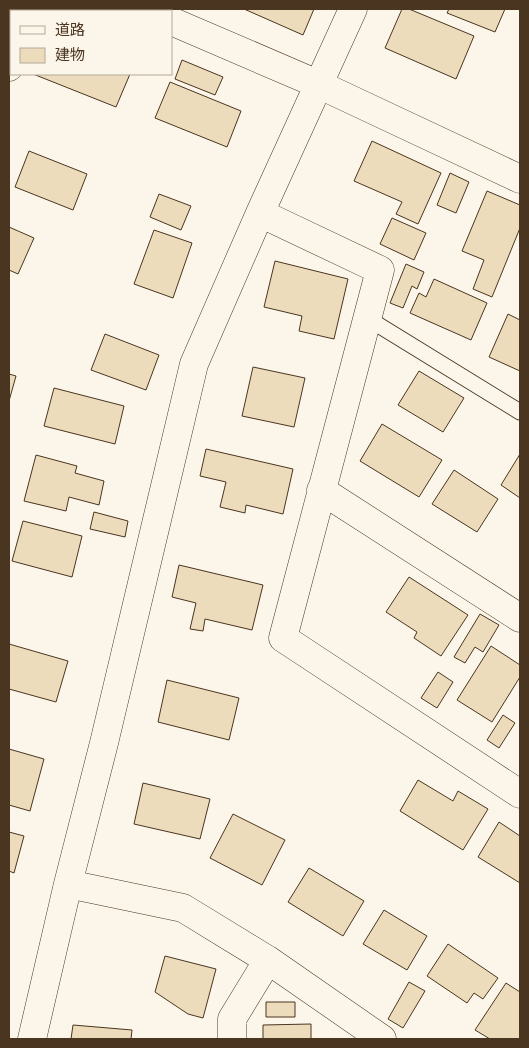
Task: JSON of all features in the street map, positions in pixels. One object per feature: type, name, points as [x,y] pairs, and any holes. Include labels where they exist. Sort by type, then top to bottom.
[{"type":"street","points":[[32,1039],[194,364],[353,9]]},
{"type":"street","points":[[172,22],[320,85],[520,179]]},
{"type":"street","points":[[260,213],[380,270],[283,638],[520,794]]},
{"type":"street","points":[[321,490],[520,618]]},
{"type":"street","points":[[68,884],[183,908],[268,960],[382,1039]]},
{"type":"street","points":[[232,1039],[232,1019],[268,960]]},
{"type":"lane","points":[[368,318],[520,412]]},
{"type":"building","points":[[244,9],[314,9],[303,35]]},
{"type":"building","points":[[402,9],[409,9],[474,36],[456,79],[385,48]]},
{"type":"building","points":[[449,9],[505,9],[495,32],[447,13]]},
{"type":"building","points":[[182,60],[223,77],[215,95],[175,79]]},
{"type":"building","points":[[36,75],[130,75],[116,107]]},
{"type":"building","points":[[170,82],[241,111],[227,147],[155,118]]},
{"type":"building","points":[[372,141],[441,173],[418,224],[396,214],[402,202],[354,181]]},
{"type":"building","points":[[29,151],[87,174],[73,210],[15,187]]},
{"type":"building","points":[[450,173],[469,182],[456,213],[437,205]]},
{"type":"building","points":[[487,191],[520,205],[520,228],[492,297],[473,289],[484,260],[462,251]]},
{"type":"building","points":[[159,194],[191,206],[181,230],[150,217]]},
{"type":"building","points":[[392,218],[426,233],[414,260],[380,244]]},
{"type":"building","points":[[9,227],[34,238],[18,274],[9,270]]},
{"type":"building","points":[[154,230],[192,243],[173,298],[134,284]]},
{"type":"building","points":[[275,261],[348,279],[334,339],[299,331],[302,316],[264,307]]},
{"type":"building","points":[[406,264],[424,272],[417,289],[412,286],[403,308],[390,303]]},
{"type":"building","points":[[434,279],[487,303],[471,340],[410,313],[419,293],[426,297]]},
{"type":"building","points":[[508,314],[520,320],[520,371],[489,357]]},
{"type":"building","points":[[105,334],[159,355],[146,390],[91,370]]},
{"type":"building","points":[[253,367],[305,378],[294,427],[242,416]]},
{"type":"building","points":[[419,371],[464,398],[443,432],[398,405]]},
{"type":"building","points":[[9,374],[16,376],[9,401]]},
{"type":"building","points":[[54,388],[124,406],[115,444],[44,426]]},
{"type":"building","points":[[382,424],[442,460],[419,497],[360,461]]},
{"type":"building","points":[[206,449],[293,469],[283,514],[246,505],[245,513],[220,507],[226,482],[200,476]]},
{"type":"building","points":[[520,454],[520,498],[501,485]]},
{"type":"building","points":[[36,455],[77,466],[75,473],[104,481],[99,505],[69,497],[66,511],[24,501]]},
{"type":"building","points":[[454,470],[498,499],[477,532],[432,504]]},
{"type":"building","points":[[94,512],[128,521],[125,537],[90,529]]},
{"type":"building","points":[[23,521],[82,536],[72,577],[12,561]]},
{"type":"building","points":[[179,565],[263,585],[252,630],[205,619],[203,631],[190,629],[196,603],[172,597]]},
{"type":"building","points":[[409,577],[468,615],[441,656],[414,638],[417,632],[386,612]]},
{"type":"building","points":[[480,614],[499,625],[483,652],[475,647],[465,663],[454,657]]},
{"type":"building","points":[[9,644],[68,661],[56,702],[9,689]]},
{"type":"building","points":[[491,646],[520,665],[520,677],[492,722],[457,700]]},
{"type":"building","points":[[438,672],[453,682],[437,708],[421,698]]},
{"type":"building","points":[[167,680],[239,698],[229,740],[158,722]]},
{"type":"building","points":[[503,715],[515,723],[499,748],[487,740]]},
{"type":"building","points":[[9,749],[44,759],[30,811],[9,805]]},
{"type":"building","points":[[418,780],[453,801],[458,791],[488,809],[463,850],[400,811]]},
{"type":"building","points":[[143,783],[210,799],[200,839],[134,824]]},
{"type":"building","points":[[233,814],[285,840],[262,885],[210,858]]},
{"type":"building","points":[[499,822],[520,836],[520,883],[478,857]]},
{"type":"building","points":[[9,832],[24,836],[14,873],[9,871]]},
{"type":"building","points":[[309,868],[364,901],[343,936],[288,902]]},
{"type":"building","points":[[384,910],[427,936],[407,970],[363,944]]},
{"type":"building","points":[[448,944],[498,978],[483,999],[474,993],[467,1003],[427,976]]},
{"type":"building","points":[[165,956],[216,969],[203,1018],[188,1014],[155,992]]},
{"type":"building","points":[[409,982],[425,991],[403,1028],[388,1019]]},
{"type":"building","points":[[506,983],[520,992],[520,1039],[490,1039],[475,1030]]},
{"type":"building","points":[[266,1002],[295,1002],[295,1017],[266,1017]]},
{"type":"building","points":[[311,1024],[311,1039],[263,1039],[263,1025]]},
{"type":"building","points":[[73,1025],[132,1030],[131,1039],[71,1039]]}]
